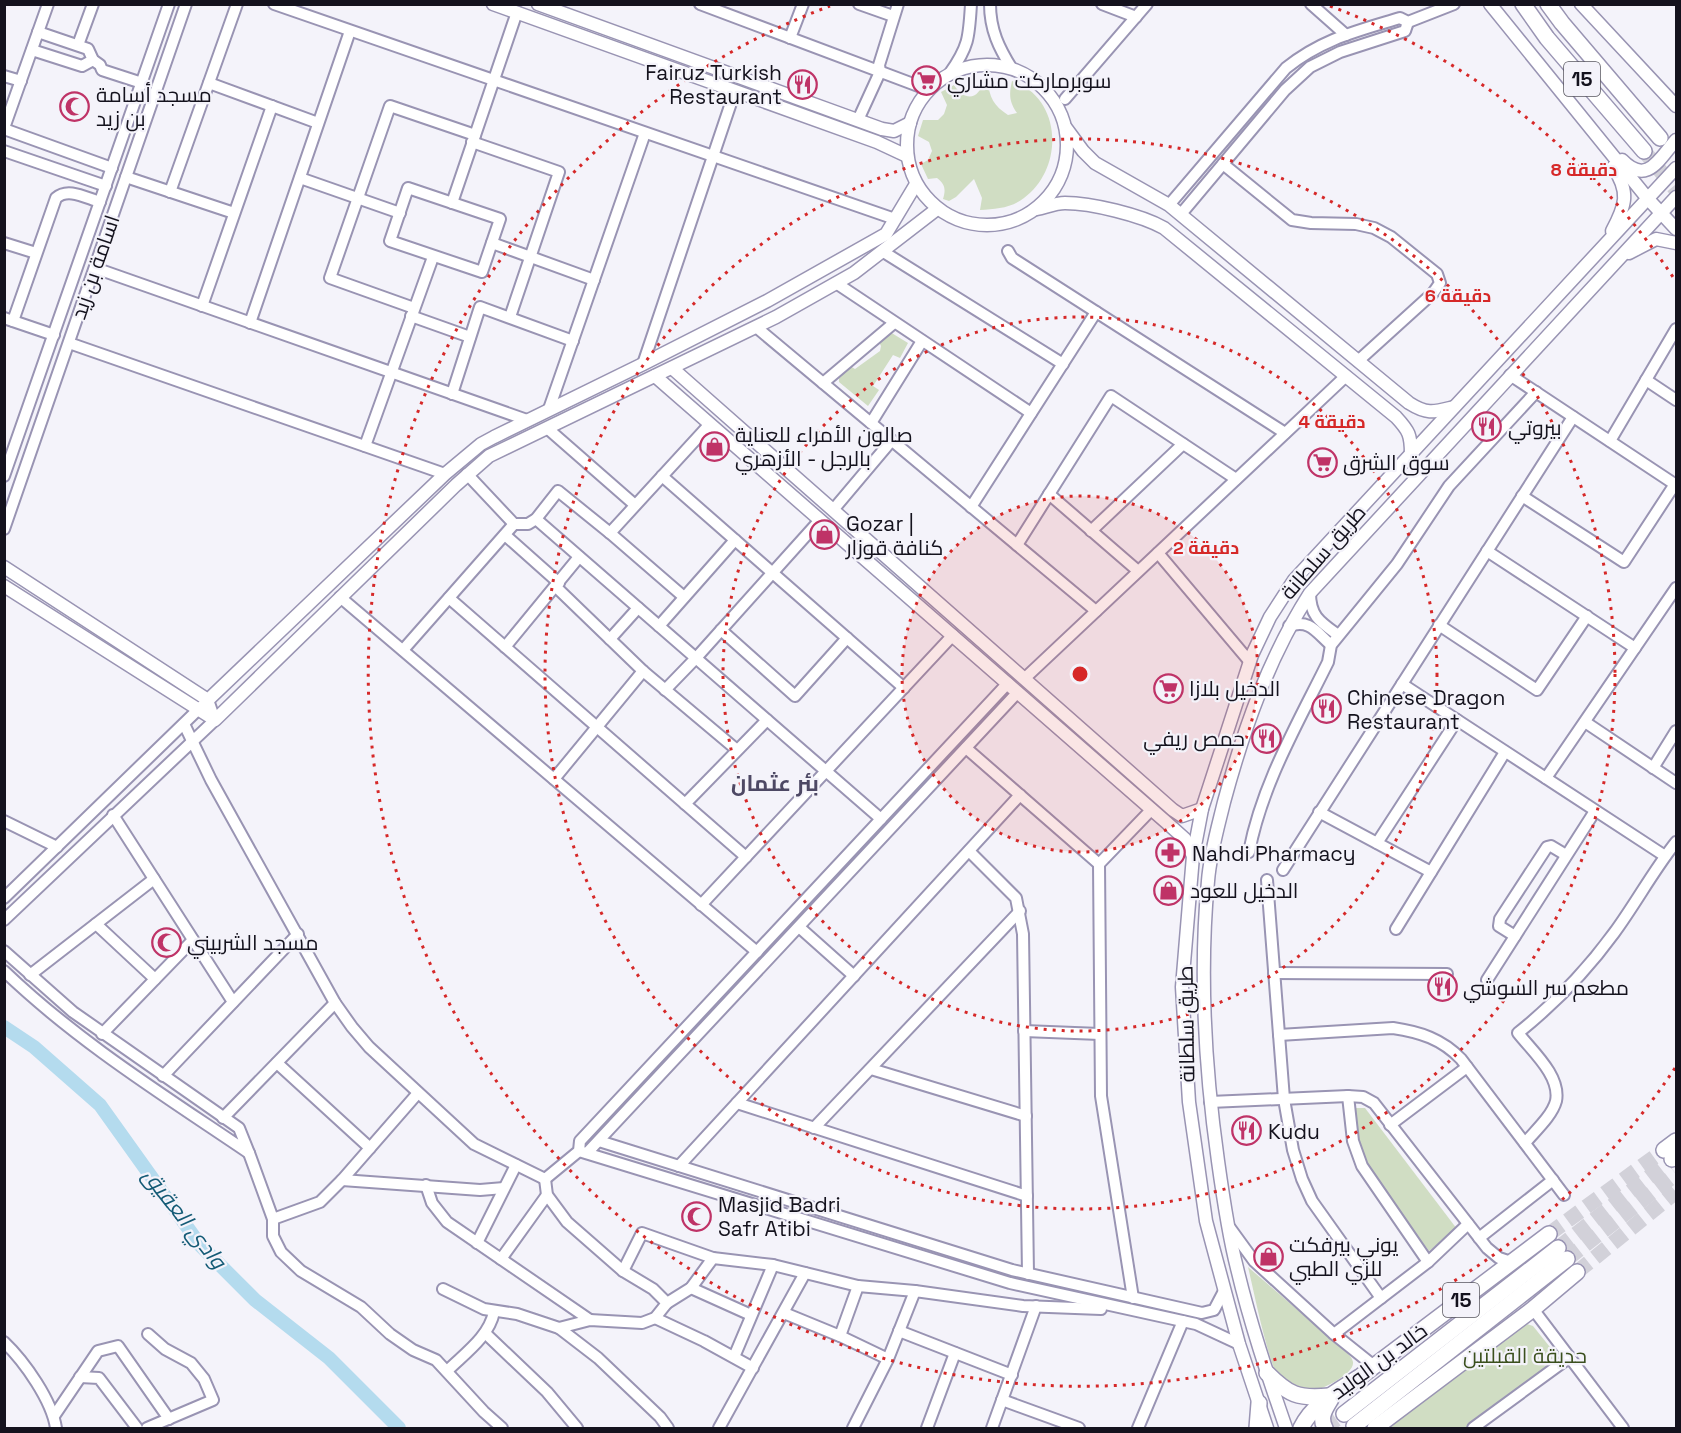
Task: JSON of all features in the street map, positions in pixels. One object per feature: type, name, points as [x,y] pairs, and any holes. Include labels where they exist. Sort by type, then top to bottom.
[{"type":"highway","name":"15","points":[[1523,4],[1547,38],[1644,151]]},
{"type":"highway","name":"15","points":[[1548,4],[1660,138]]},
{"type":"highway","name":"خالد بن الوليد","points":[[1301,1428],[1313,1410],[1331,1395],[1374,1366],[1549,1234]]},
{"type":"highway","points":[[1349,1420],[1562,1253]]},
{"type":"highway","name":"15","points":[[1374,1428],[1533,1309],[1577,1272]]},
{"type":"highway","points":[[1267,1373],[1282,1387],[1298,1396],[1331,1395],[1322,1418],[1324,1428]]},
{"type":"highway","points":[[1257,1428],[1258,1403]]},
{"type":"main road","points":[[493,4],[877,142],[907,156]]},
{"type":"main road","points":[[538,4],[858,120],[894,131],[910,123]]},
{"type":"main road","points":[[1490,4],[1577,114],[1648,199],[1677,229]]},
{"type":"main road","points":[[1581,4],[1677,106]]},
{"type":"main road","points":[[978,65],[1012,69],[1040,84],[1059,109],[1067,139],[1063,171],[1047,198],[1023,217],[994,226],[964,223],[937,209],[916,184],[907,156],[910,123],[919,102],[929,90],[950,74],[978,65]]},
{"type":"main road","points":[[1641,68],[1677,99]]},
{"type":"main road","points":[[1641,68],[1677,115]]},
{"type":"main road","points":[[1577,114],[1626,164],[1635,170],[1643,172],[1651,169],[1677,140]]},
{"type":"main road","points":[[1577,114],[1621,180],[1625,192],[1620,216],[1604,246]]},
{"type":"main road","points":[[1065,127],[1083,152],[1095,163],[1181,214],[1409,404],[1423,411],[1437,411],[1455,406]]},
{"type":"main road","name":"طريق سلطانة","points":[[1267,1428],[1239,1344],[1206,1221],[1188,1102],[1182,987],[1193,856],[1202,809],[1250,662],[1270,617],[1294,580],[1677,168]]},
{"type":"main road","points":[[4,567],[208,700],[446,474],[481,444],[767,300],[886,234],[916,184]]},
{"type":"main road","name":"طريق سلطانة","points":[[1286,1428],[1267,1373],[1236,1267],[1210,1102],[1202,987],[1209,872],[1236,756],[1271,663],[1288,626],[1310,593],[1675,199]]},
{"type":"main road","points":[[1036,209],[1063,203],[1138,216],[1151,220],[1164,228],[1346,376],[1406,428],[1411,437],[1411,454]]},
{"type":"main road","points":[[4,586],[215,720],[467,474],[489,456],[756,327],[855,273],[937,209]]},
{"type":"main road","points":[[1617,259],[1656,239],[1677,243]]},
{"type":"main road","points":[[672,368],[1182,816],[1202,809]]},
{"type":"main road","points":[[655,376],[1152,809],[1185,839],[1193,856]]},
{"type":"main road","points":[[763,470],[774,457]]},
{"type":"street","points":[[48,4],[4,128],[112,168]]},
{"type":"street","points":[[78,45],[93,4]]},
{"type":"street","name":"اسامة بن زید","points":[[4,529],[186,4]]},
{"type":"street","points":[[170,192],[237,4]]},
{"type":"street","points":[[274,4],[895,219]]},
{"type":"street","points":[[700,4],[929,90]]},
{"type":"street","points":[[790,38],[803,4]]},
{"type":"street","points":[[859,4],[893,16]]},
{"type":"street","points":[[858,120],[880,72],[879,65],[898,4]]},
{"type":"street","points":[[950,74],[963,55],[969,37],[971,4]]},
{"type":"street","points":[[990,4],[993,34],[1012,69]]},
{"type":"street","points":[[1102,4],[1136,17]]},
{"type":"street","points":[[1065,99],[1147,4]]},
{"type":"street","points":[[1311,4],[1346,35]]},
{"type":"street","points":[[1408,22],[1454,4]]},
{"type":"street","name":"اسامة بن زید","points":[[4,476],[142,83],[166,5]]},
{"type":"street","points":[[452,203],[517,12]]},
{"type":"street","points":[[1169,205],[1286,68],[1317,46],[1346,35],[1401,18],[1408,22]]},
{"type":"street","points":[[1181,214],[1285,90],[1310,67],[1340,52],[1405,31],[1408,22]]},
{"type":"street","points":[[250,322],[350,31]]},
{"type":"street","points":[[38,32],[88,49],[93,60],[106,71],[142,83]]},
{"type":"street","points":[[631,53],[635,40]]},
{"type":"street","points":[[32,50],[82,66],[93,60]]},
{"type":"street","points":[[4,75],[21,81]]},
{"type":"street","points":[[209,82],[318,123]]},
{"type":"street","points":[[643,364],[735,91]]},
{"type":"street","points":[[202,306],[272,106]]},
{"type":"street","points":[[470,337],[330,278],[390,106],[559,172],[510,317]]},
{"type":"street","points":[[549,409],[645,133]]},
{"type":"street","points":[[4,151],[106,186]]},
{"type":"street","points":[[86,179],[93,161]]},
{"type":"street","points":[[1223,164],[1292,220],[1311,224],[1356,224],[1374,228],[1391,237],[1437,274],[1440,283],[1433,293],[1358,361]]},
{"type":"street","points":[[126,177],[234,213]]},
{"type":"street","points":[[300,178],[400,213]]},
{"type":"street","points":[[408,188],[500,219],[482,272],[390,241],[400,213],[408,188]]},
{"type":"street","points":[[54,335],[9,319],[56,198],[61,193],[68,192],[100,202]]},
{"type":"street","points":[[4,243],[36,253]]},
{"type":"street","points":[[492,243],[594,280]]},
{"type":"street","points":[[882,251],[1063,364]]},
{"type":"street","points":[[1008,251],[1012,258],[1285,434]]},
{"type":"street","points":[[365,446],[433,257]]},
{"type":"street","points":[[95,268],[527,420]]},
{"type":"street","points":[[836,283],[1031,414]]},
{"type":"street","points":[[452,394],[480,307],[573,341]]},
{"type":"street","points":[[971,507],[1096,312]]},
{"type":"street","points":[[823,383],[894,322]]},
{"type":"street","points":[[756,327],[1096,612]]},
{"type":"street","points":[[1610,441],[1677,329]]},
{"type":"street","points":[[871,423],[922,341]]},
{"type":"street","points":[[69,343],[446,474]]},
{"type":"street","points":[[1510,375],[1676,485],[1623,562],[1522,496]]},
{"type":"street","points":[[1024,679],[1346,376]]},
{"type":"street","points":[[1646,380],[1677,400]]},
{"type":"street","points":[[1249,852],[1265,796],[1281,757],[1328,662],[1331,645],[1397,564],[1449,486],[1536,392]]},
{"type":"street","points":[[1017,545],[1110,396],[1236,479]]},
{"type":"street","points":[[1283,870],[1573,417]]},
{"type":"street","points":[[610,532],[710,424]]},
{"type":"street","points":[[547,428],[635,505]]},
{"type":"street","points":[[833,510],[892,440]]},
{"type":"street","points":[[1091,531],[1183,444]]},
{"type":"street","points":[[467,474],[514,524],[528,524],[536,519],[558,491],[610,532],[684,597]]},
{"type":"street","points":[[662,476],[904,688]]},
{"type":"street","points":[[1049,494],[1138,571]]},
{"type":"street","points":[[536,519],[881,819]]},
{"type":"street","points":[[665,690],[820,520]]},
{"type":"street","points":[[403,651],[514,524]]},
{"type":"street","points":[[505,535],[643,671],[737,750]]},
{"type":"street","points":[[659,626],[735,540]]},
{"type":"street","points":[[1487,551],[1635,648]]},
{"type":"street","points":[[1158,553],[1250,662]]},
{"type":"street","points":[[505,647],[579,557]]},
{"type":"street","points":[[1546,778],[1677,588]]},
{"type":"street","points":[[1310,593],[1310,606],[1313,614],[1338,635]]},
{"type":"street","points":[[340,597],[757,952]]},
{"type":"street","points":[[449,598],[746,857]]},
{"type":"street","points":[[610,639],[638,608]]},
{"type":"street","points":[[1439,625],[1537,690],[1587,616]]},
{"type":"street","points":[[1288,626],[1300,622],[1308,625],[1331,645]]},
{"type":"street","points":[[721,630],[795,696],[847,638]]},
{"type":"street","points":[[701,905],[952,635]]},
{"type":"street","points":[[554,779],[643,671]]},
{"type":"street","points":[[583,1152],[580,1141],[1008,683]]},
{"type":"street","points":[[1402,684],[1665,856]]},
{"type":"street","points":[[545,1179],[599,1141],[1018,692]]},
{"type":"street","points":[[4,898],[208,700],[215,720],[4,920]]},
{"type":"street","points":[[685,804],[767,720]]},
{"type":"street","points":[[1377,843],[1457,720]]},
{"type":"street","points":[[1584,722],[1677,783]]},
{"type":"street","points":[[184,724],[212,780],[335,1003],[352,1027],[369,1047],[474,1144],[545,1179]]},
{"type":"street","points":[[1653,768],[1677,731]]},
{"type":"street","points":[[966,748],[1099,864]]},
{"type":"street","points":[[1396,929],[1505,752]]},
{"type":"street","points":[[679,1166],[1020,795]]},
{"type":"street","points":[[1133,1298],[1101,1096],[1099,864],[1152,809]]},
{"type":"street","points":[[1486,980],[1595,811]]},
{"type":"street","points":[[1319,812],[1431,872]]},
{"type":"street","points":[[114,815],[233,1002]]},
{"type":"street","points":[[4,821],[57,847]]},
{"type":"street","points":[[1525,1143],[1556,1102],[1556,1084],[1518,1033],[1571,984],[1614,934],[1665,856],[1677,842]]},
{"type":"street","points":[[1515,936],[1499,926],[1500,919],[1547,847],[1551,846],[1566,855]]},
{"type":"street","points":[[969,851],[1016,898],[1020,911],[1023,934],[1028,1274]]},
{"type":"street","points":[[30,975],[154,879]]},
{"type":"street","points":[[1267,880],[1284,1099],[1293,1150],[1312,1201],[1381,1298]]},
{"type":"street","points":[[814,1128],[1020,911]]},
{"type":"street","points":[[96,924],[155,979]]},
{"type":"street","points":[[799,927],[854,976]]},
{"type":"street","points":[[163,1076],[298,934]]},
{"type":"street","points":[[102,1034],[193,940]]},
{"type":"street","points":[[4,951],[73,1012],[102,1034],[239,1128],[273,1219],[273,1236],[281,1252],[302,1271],[361,1307],[390,1334],[413,1350],[436,1360],[502,1428]]},
{"type":"street","points":[[4,971],[48,1011],[105,1057],[249,1153]]},
{"type":"street","points":[[1274,973],[1447,974]]},
{"type":"street","points":[[223,1118],[335,1003]]},
{"type":"street","points":[[1279,1035],[1393,1028],[1409,1030],[1440,1041],[1451,1049],[1467,1067],[1564,1195]]},
{"type":"street","points":[[1024,1031],[1100,1034]]},
{"type":"street","points":[[277,1063],[370,1148]]},
{"type":"street","points":[[1390,1125],[1467,1067]]},
{"type":"street","points":[[871,1069],[1026,1116]]},
{"type":"street","points":[[273,1219],[320,1202],[418,1093]]},
{"type":"street","points":[[1348,1096],[1353,1141],[1362,1166],[1428,1262]]},
{"type":"street","points":[[1210,1102],[1363,1097],[1374,1103],[1493,1255],[1511,1262]]},
{"type":"street","points":[[737,1103],[1027,1196]]},
{"type":"street","points":[[599,1141],[1028,1274],[1202,1313],[1214,1310],[1224,1291]]},
{"type":"street","points":[[583,1152],[1010,1283],[1196,1324],[1239,1344]]},
{"type":"street","points":[[477,1243],[516,1165]]},
{"type":"street","points":[[545,1179],[547,1194],[567,1222],[623,1271],[653,1289],[667,1303]]},
{"type":"street","points":[[342,1180],[480,1190],[504,1188]]},
{"type":"street","points":[[1479,1238],[1552,1180]]},
{"type":"street","points":[[426,1185],[432,1203],[447,1222],[590,1320]]},
{"type":"street","points":[[501,1259],[547,1194]]},
{"type":"street","points":[[1334,1334],[1428,1262],[1468,1224]]},
{"type":"street","points":[[1229,1227],[1254,1262],[1334,1334],[1374,1366]]},
{"type":"street","points":[[623,1271],[642,1233],[713,1258],[773,1265],[858,1286],[1036,1306],[1131,1310]]},
{"type":"street","points":[[559,1328],[590,1320],[642,1323],[655,1318],[667,1303],[691,1288],[713,1258]]},
{"type":"street","points":[[734,1358],[773,1265]]},
{"type":"street","points":[[719,1428],[805,1273]]},
{"type":"street","points":[[840,1336],[858,1286]]},
{"type":"street","points":[[691,1288],[751,1315]]},
{"type":"street","points":[[443,1289],[466,1302],[494,1312],[518,1314],[559,1328],[598,1358],[660,1417],[668,1428]]},
{"type":"street","points":[[853,1428],[888,1359],[915,1291]]},
{"type":"street","points":[[992,1428],[1036,1306]]},
{"type":"street","points":[[1533,1309],[1623,1428]]},
{"type":"street","points":[[447,1371],[485,1333],[492,1322],[494,1312]]},
{"type":"street","points":[[784,1313],[888,1359]]},
{"type":"street","points":[[655,1318],[753,1368]]},
{"type":"street","points":[[1138,1428],[1183,1321]]},
{"type":"street","points":[[899,1331],[1012,1375]]},
{"type":"street","points":[[485,1333],[547,1392],[577,1428]]},
{"type":"street","points":[[147,1428],[213,1400],[204,1379],[191,1363],[165,1349],[148,1334]]},
{"type":"street","points":[[6,1346],[37,1384],[54,1416],[56,1428]]},
{"type":"street","points":[[54,1416],[98,1351],[118,1346],[169,1419]]},
{"type":"street","points":[[927,1428],[955,1353]]},
{"type":"street","points":[[1473,1428],[1570,1358]]},
{"type":"street","points":[[80,1377],[99,1378],[137,1428]]},
{"type":"street","points":[[1002,1400],[1079,1428]]},
{"type":"green space","points":[[984,80],[988,81],[991,96],[996,105],[1008,115],[1017,113],[1010,98],[1012,81],[1029,90],[1041,102],[1049,118],[1052,135],[1051,153],[1046,170],[1037,185],[1014,204],[980,210],[982,198],[974,179],[956,197],[949,201],[943,199],[945,190],[942,182],[937,178],[928,179],[921,164],[928,160],[932,151],[929,142],[918,136],[923,120],[938,120],[944,114],[947,105],[941,92],[954,85],[967,96],[975,95],[982,87]]},
{"type":"green space","points":[[890,332],[908,343],[900,358],[893,355],[873,386],[879,390],[868,406],[839,382],[839,378],[850,366],[855,369],[880,351],[879,342]]},
{"type":"green space","points":[[1354,1108],[1365,1108],[1457,1229],[1429,1251],[1373,1176],[1358,1140]]},
{"type":"green space","points":[[1248,1267],[1349,1354],[1353,1362],[1349,1372],[1329,1385],[1310,1391],[1294,1388],[1280,1379],[1266,1344]]},
{"type":"green space","name":"حدیقة القبلتین","points":[[1527,1324],[1533,1326],[1558,1357],[1556,1363],[1465,1428],[1387,1428]]},
{"type":"waterway","name":"وادي العقيق","points":[[4,1027],[34,1047],[100,1105],[200,1245],[255,1300],[329,1358],[399,1428]]},
{"type":"tunnel","points":[[1644,151],[1676,190]]},
{"type":"tunnel","points":[[1549,1234],[1664,1150]]},
{"type":"tunnel","points":[[1558,1248],[1672,1159]]},
{"type":"tunnel","points":[[1567,1259],[1676,1174]]},
{"type":"tunnel","points":[[1577,1272],[1676,1192]]},
{"type":"tunnel","points":[[1324,1428],[1344,1414]]},
{"type":"place","name":"سوبرماركت مشاري","points":[[926,80]]},
{"type":"place","name":"Fairuz Turkish Restaurant","points":[[803,84]]},
{"type":"place","name":"مسجد أسامة بن زيد","points":[[75,106]]},
{"type":"place","name":"بيروتي","points":[[1487,427]]},
{"type":"place","name":"صالون الأمراء للعناية بالرجل - الأزهري","points":[[714,446]]},
{"type":"place","name":"سوق الشرق","points":[[1322,462]]},
{"type":"place","name":"Gozar | كنافة قوزار","points":[[825,535]]},
{"type":"place","name":"الدخیل بلازا","points":[[1168,688]]},
{"type":"place","name":"Chinese Dragon Restaurant","points":[[1326,709]]},
{"type":"place","name":"حمص ريفي","points":[[1266,738]]},
{"type":"place","name":"Nahdi Pharmacy","points":[[1171,853]]},
{"type":"place","name":"الدخيل للعود","points":[[1169,890]]},
{"type":"place","name":"مسجد الشربيني","points":[[166,942]]},
{"type":"place","name":"مطعم سر السوشي","points":[[1442,987]]},
{"type":"place","name":"Kudu","points":[[1247,1131]]},
{"type":"place","name":"Masjid Badri Safr Atibi","points":[[697,1216]]},
{"type":"place","name":"يوني بيرفكت للزي الطبي","points":[[1268,1256]]},
{"type":"district","name":"بئر عثمان","points":[[775,783]]}]
